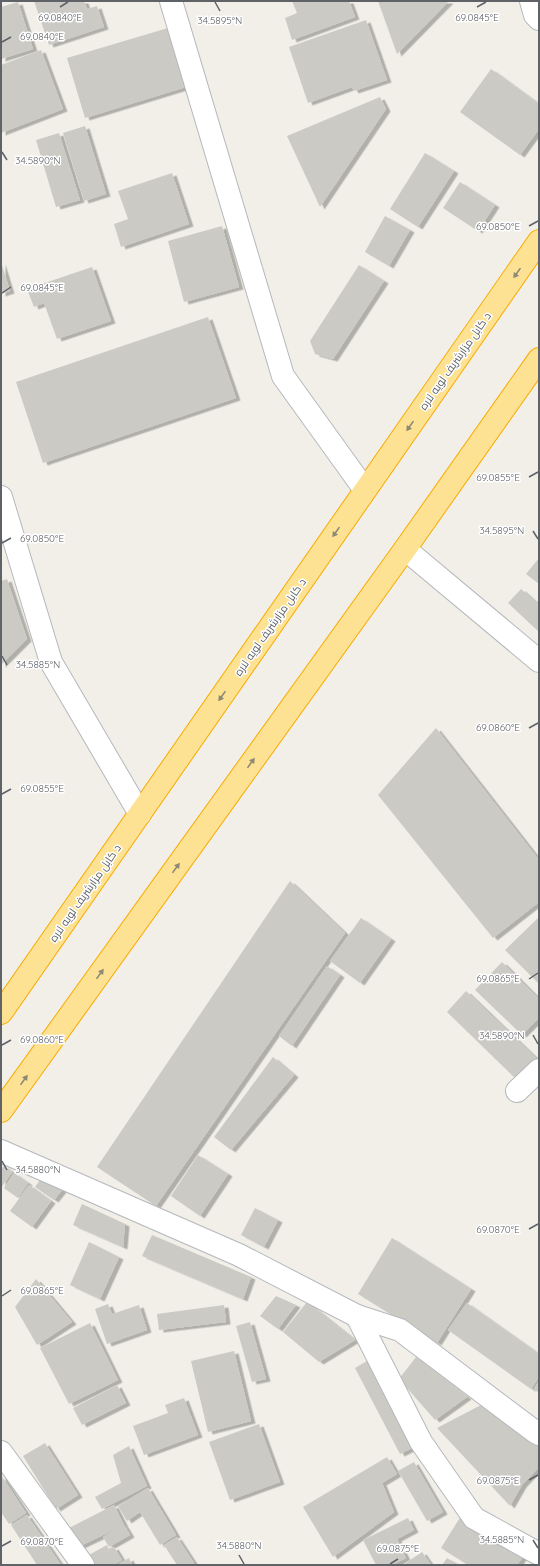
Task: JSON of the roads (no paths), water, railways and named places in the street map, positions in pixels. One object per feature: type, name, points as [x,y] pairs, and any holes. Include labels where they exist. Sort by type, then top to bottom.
[{"type":"highway","name":"د کابل مزارشریف لویه لاره","points":[[1,1013],[539,241]]},
{"type":"highway","points":[[1,1111],[405,549],[539,358]]},
{"type":"street","points":[[171,1],[283,376],[365,490]]},
{"type":"street","points":[[531,1],[535,15],[539,19]]},
{"type":"street","points":[[1,497],[51,662],[140,814]]},
{"type":"street","points":[[405,549],[539,661]]},
{"type":"street","points":[[517,1091],[539,1070]]},
{"type":"street","points":[[1,1151],[239,1255],[357,1316],[400,1330],[539,1434]]},
{"type":"street","points":[[357,1316],[421,1442],[474,1518],[539,1554]]},
{"type":"street","points":[[1,1452],[83,1565]]}]
